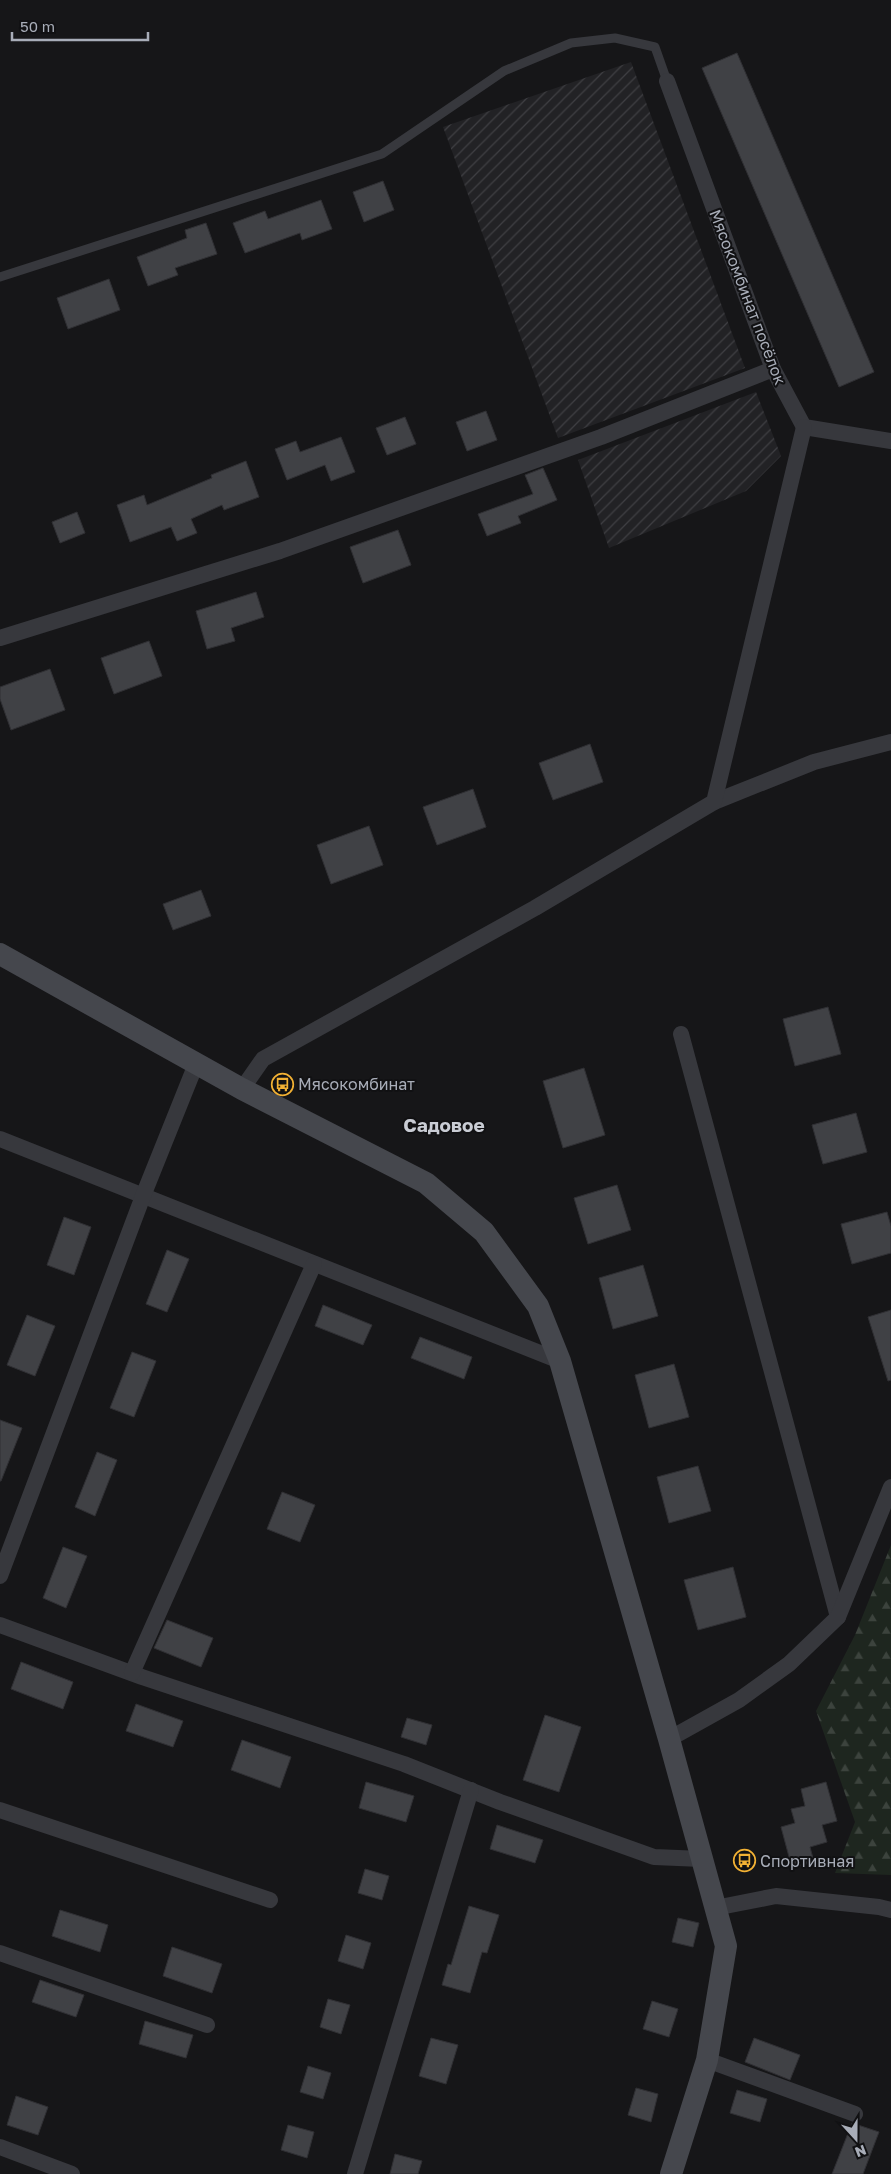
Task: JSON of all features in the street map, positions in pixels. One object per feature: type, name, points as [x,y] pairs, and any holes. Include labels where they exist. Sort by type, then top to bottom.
[{"type":"street","name":"Мясокомбинат посёлок","points":[[666,81],[773,369],[804,427]]},
{"type":"street","points":[[0,638],[280,551],[601,437],[773,369]]},
{"type":"street","points":[[714,802],[804,427],[891,441]]},
{"type":"street","points":[[242,1089],[263,1059],[535,908],[714,802],[814,762],[891,742]]},
{"type":"street","points":[[0,954],[242,1089],[426,1183],[484,1232],[538,1306],[560,1361],[669,1739],[726,1946],[707,2060],[671,2174]]},
{"type":"street","points":[[681,1034],[838,1617]]},
{"type":"street","points":[[0,1576],[143,1196],[196,1064]]},
{"type":"street","points":[[0,1139],[560,1361]]},
{"type":"street","points":[[132,1673],[314,1264]]},
{"type":"street","points":[[669,1739],[739,1700],[790,1664],[838,1617],[891,1487]]},
{"type":"street","points":[[0,1625],[132,1673],[404,1764],[654,1857],[702,1859]]},
{"type":"street","points":[[355,2174],[471,1790]]},
{"type":"street","points":[[0,1810],[270,1900]]},
{"type":"street","points":[[715,1908],[776,1896],[879,1907],[891,1910]]},
{"type":"street","points":[[0,1953],[207,2025]]},
{"type":"street","points":[[707,2060],[855,2114]]},
{"type":"street","points":[[0,2147],[72,2174]]},
{"type":"lane","points":[[0,276],[382,154],[504,71],[571,43],[615,38],[655,47],[666,81]]},
{"type":"shaded area","points":[[631,62],[745,368],[558,438],[443,127]]},
{"type":"shaded area","points":[[756,392],[781,456],[746,491],[609,548],[578,460]]},
{"type":"green space","points":[[891,1545],[891,1875],[835,1873],[855,1822],[816,1711],[855,1635]]},
{"type":"building","points":[[737,53],[874,372],[839,387],[702,68]]},
{"type":"building","points":[[383,181],[394,210],[364,222],[353,192]]},
{"type":"building","points":[[321,200],[332,229],[302,240],[300,233],[245,253],[233,223],[265,211],[268,219]]},
{"type":"building","points":[[206,223],[217,254],[175,268],[178,275],[148,286],[137,257],[187,238],[185,230]]},
{"type":"building","points":[[109,279],[120,310],[68,329],[57,298]]},
{"type":"building","points":[[486,411],[497,440],[467,451],[456,422]]},
{"type":"building","points":[[405,417],[416,444],[387,455],[376,428]]},
{"type":"building","points":[[341,437],[355,472],[331,481],[325,465],[287,480],[275,449],[296,441],[300,452]]},
{"type":"building","points":[[246,461],[259,497],[224,510],[222,505],[191,519],[197,533],[177,541],[171,527],[130,542],[117,505],[144,495],[147,505],[212,478],[211,475]]},
{"type":"building","points":[[543,468],[557,500],[518,516],[521,523],[487,536],[478,514],[533,494],[525,475]]},
{"type":"building","points":[[77,512],[85,533],[60,543],[52,522]]},
{"type":"building","points":[[398,530],[411,565],[363,583],[350,547]]},
{"type":"building","points":[[256,592],[264,617],[231,628],[235,641],[207,649],[196,611]]},
{"type":"building","points":[[149,641],[162,676],[114,694],[101,658]]},
{"type":"building","points":[[50,669],[65,710],[11,730],[0,699],[0,687]]},
{"type":"building","points":[[590,744],[603,782],[553,800],[539,763]]},
{"type":"building","points":[[473,789],[486,827],[437,845],[423,807]]},
{"type":"building","points":[[369,826],[383,865],[331,884],[317,845]]},
{"type":"building","points":[[201,890],[211,916],[173,930],[163,904]]},
{"type":"building","points":[[828,1007],[841,1054],[795,1066],[783,1019]]},
{"type":"building","points":[[584,1068],[605,1135],[563,1148],[543,1081]]},
{"type":"building","points":[[856,1113],[867,1152],[823,1164],[812,1125]]},
{"type":"building","points":[[617,1185],[631,1230],[588,1244],[574,1198]]},
{"type":"building","points":[[887,1212],[891,1226],[891,1253],[852,1264],[841,1224]]},
{"type":"building","points":[[64,1217],[91,1227],[74,1275],[47,1265]]},
{"type":"building","points":[[167,1250],[189,1259],[167,1312],[146,1304]]},
{"type":"building","points":[[643,1265],[658,1316],[613,1329],[599,1278]]},
{"type":"building","points":[[323,1305],[372,1325],[363,1345],[315,1326]]},
{"type":"building","points":[[891,1310],[891,1380],[888,1381],[868,1317]]},
{"type":"building","points":[[27,1315],[55,1326],[35,1376],[7,1365]]},
{"type":"building","points":[[420,1337],[472,1357],[464,1379],[411,1358]]},
{"type":"building","points":[[132,1352],[156,1361],[134,1417],[110,1408]]},
{"type":"building","points":[[674,1364],[689,1417],[649,1428],[635,1375]]},
{"type":"building","points":[[0,1420],[22,1428],[1,1481],[0,1481]]},
{"type":"building","points":[[97,1452],[117,1460],[95,1516],[75,1507]]},
{"type":"building","points":[[698,1466],[711,1511],[669,1523],[657,1477]]},
{"type":"building","points":[[282,1492],[315,1505],[300,1542],[267,1529]]},
{"type":"building","points":[[63,1547],[87,1556],[66,1608],[43,1598]]},
{"type":"building","points":[[733,1567],[746,1617],[698,1630],[684,1580]]},
{"type":"building","points":[[167,1620],[213,1638],[201,1667],[154,1648]]},
{"type":"building","points":[[21,1662],[73,1682],[63,1709],[11,1689]]},
{"type":"building","points":[[136,1704],[183,1721],[173,1747],[126,1731]]},
{"type":"building","points":[[545,1715],[581,1727],[559,1792],[523,1780]]},
{"type":"building","points":[[407,1718],[432,1725],[426,1745],[401,1737]]},
{"type":"building","points":[[242,1740],[291,1757],[280,1788],[231,1770]]},
{"type":"building","points":[[366,1782],[414,1796],[406,1822],[359,1808]]},
{"type":"building","points":[[826,1782],[837,1821],[822,1825],[827,1842],[810,1847],[814,1862],[792,1868],[781,1827],[795,1823],[791,1809],[805,1806],[801,1789]]},
{"type":"building","points":[[497,1825],[543,1840],[535,1863],[490,1849]]},
{"type":"building","points":[[365,1869],[389,1876],[382,1900],[358,1893]]},
{"type":"building","points":[[469,1906],[499,1915],[487,1953],[482,1952],[470,1993],[442,1985],[448,1964],[451,1965]]},
{"type":"building","points":[[60,1910],[108,1925],[100,1952],[52,1936]]},
{"type":"building","points":[[678,1918],[699,1923],[693,1947],[672,1942]]},
{"type":"building","points":[[346,1935],[371,1943],[363,1969],[338,1961]]},
{"type":"building","points":[[172,1947],[222,1964],[212,1993],[163,1976]]},
{"type":"building","points":[[40,1980],[84,1995],[76,2017],[32,2002]]},
{"type":"building","points":[[328,1999],[350,2005],[341,2034],[320,2027]]},
{"type":"building","points":[[652,2001],[678,2009],[669,2037],[643,2029]]},
{"type":"building","points":[[145,2021],[193,2035],[186,2058],[139,2044]]},
{"type":"building","points":[[431,2038],[458,2045],[446,2084],[419,2076]]},
{"type":"building","points":[[754,2038],[800,2055],[790,2080],[745,2062]]},
{"type":"building","points":[[308,2066],[331,2073],[323,2099],[300,2092]]},
{"type":"building","points":[[636,2088],[658,2094],[651,2122],[628,2115]]},
{"type":"building","points":[[737,2090],[767,2099],[760,2122],[730,2113]]},
{"type":"building","points":[[16,2096],[48,2107],[38,2135],[7,2125]]},
{"type":"building","points":[[852,2123],[879,2132],[863,2174],[832,2174]]},
{"type":"building","points":[[288,2125],[314,2132],[307,2158],[281,2150]]},
{"type":"building","points":[[395,2154],[422,2161],[418,2174],[390,2174]]},
{"type":"place","name":"Мясокомбинат","points":[[282,1084]]},
{"type":"place","name":"Спортивная","points":[[744,1861]]},
{"type":"district","name":"Садовое","points":[[444,1124]]}]
